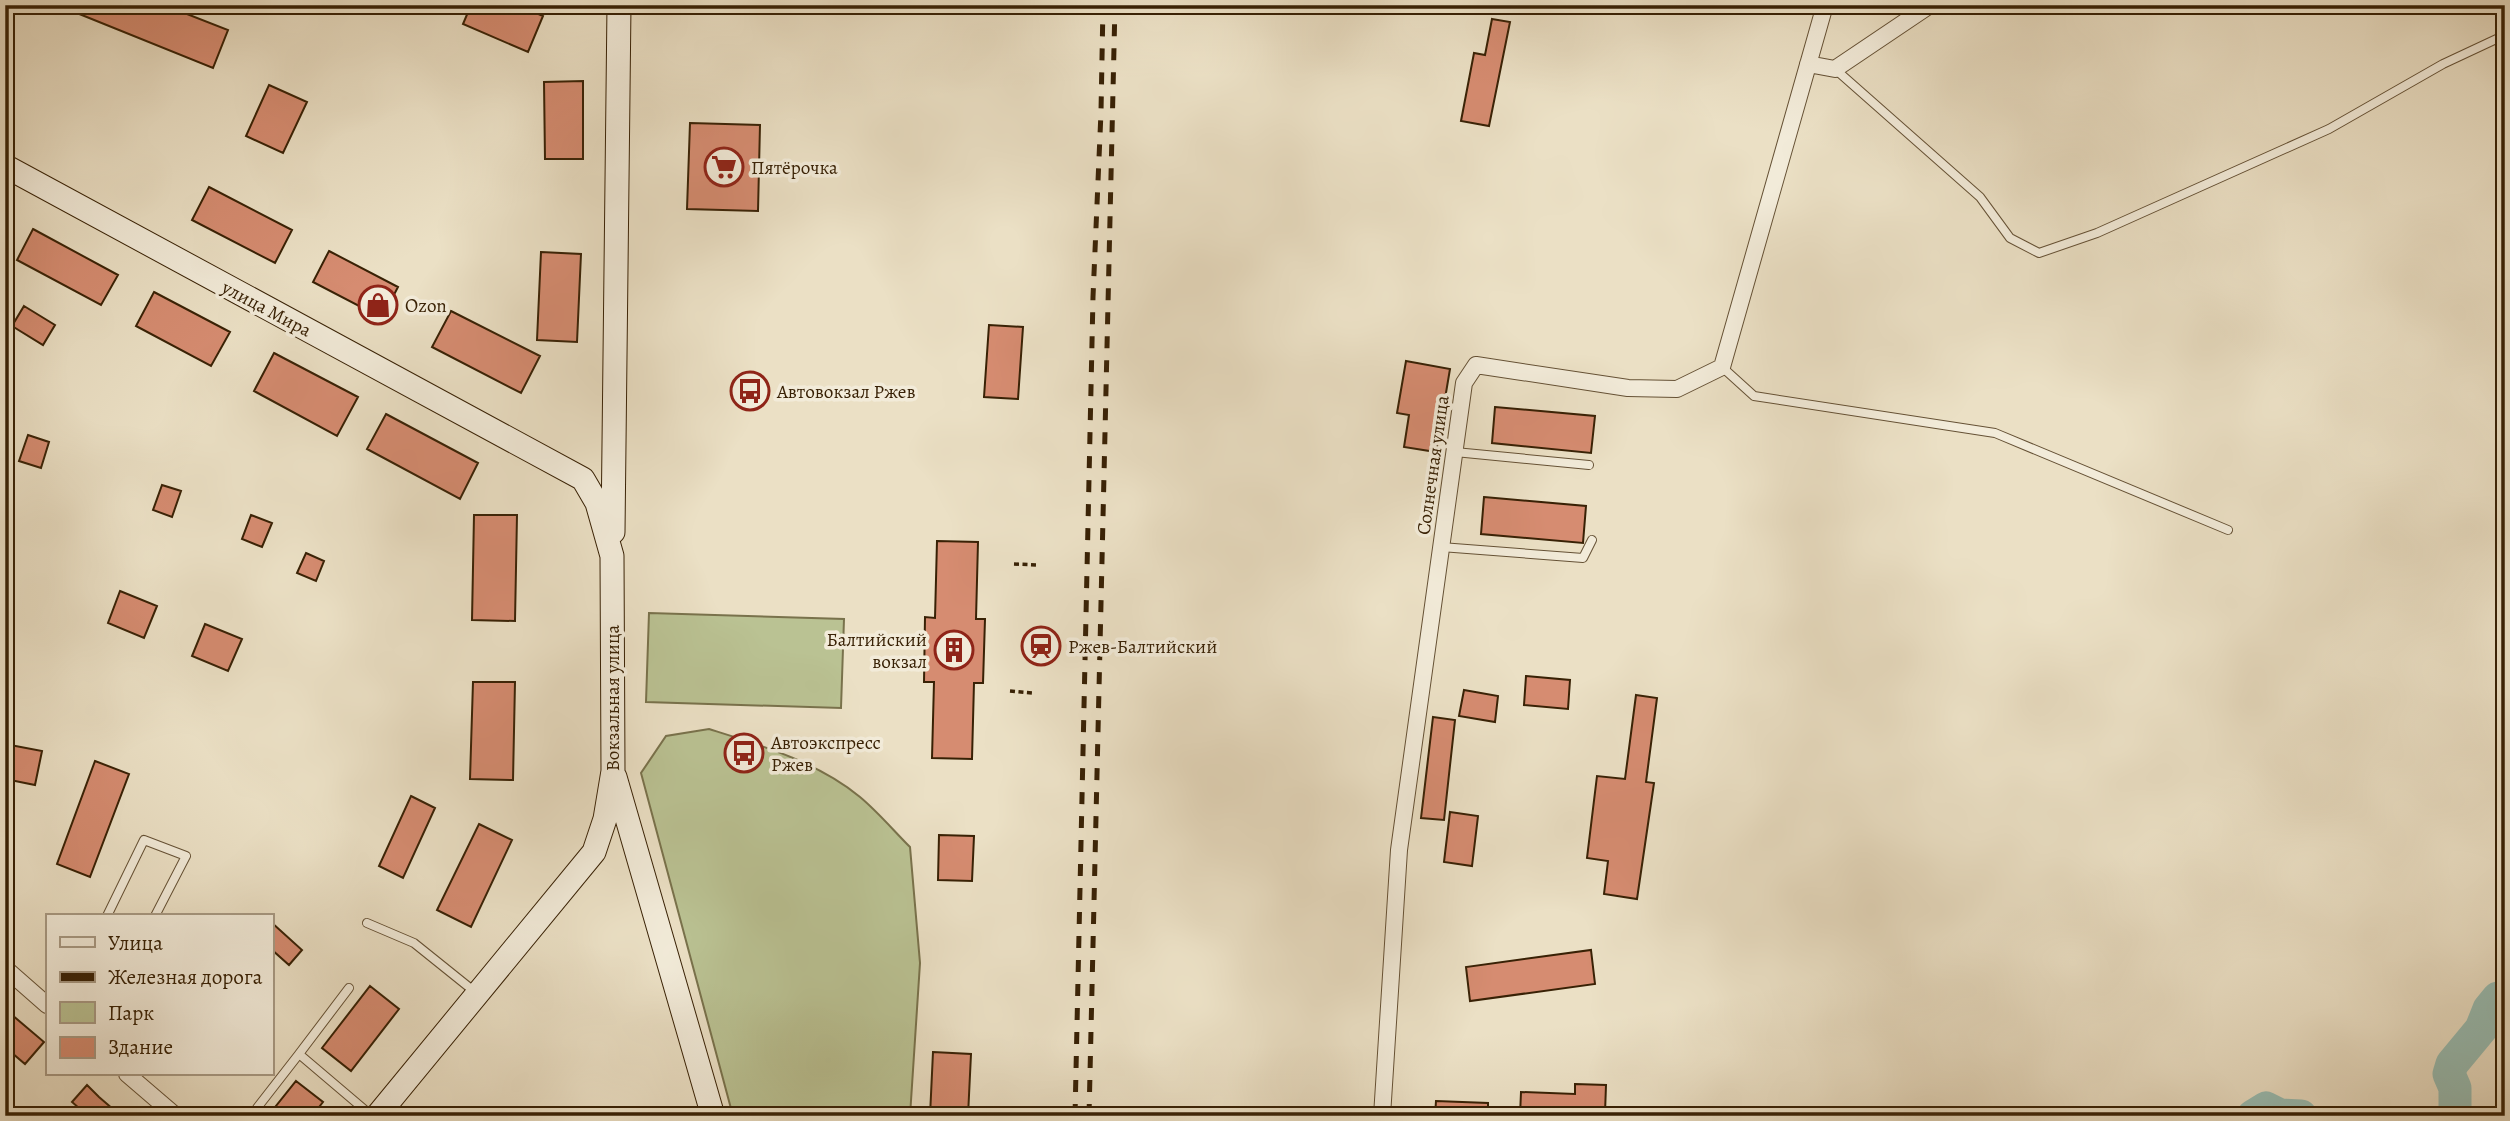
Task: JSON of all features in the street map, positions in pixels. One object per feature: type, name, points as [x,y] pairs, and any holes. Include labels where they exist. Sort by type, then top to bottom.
[{"type":"street","points":[[612,556],[620,5]]},
{"type":"street","points":[[1722,368],[1825,5]]},
{"type":"street","points":[[1808,64],[1835,69],[1930,5]]},
{"type":"street","name":"улица Мира","points":[[5,166],[528,449]]},
{"type":"street","name":"Солнечная улица","points":[[1382,1116],[1399,850],[1464,383],[1476,365],[1628,388],[1677,389],[1722,368]]},
{"type":"street","points":[[528,449],[579,465],[588,465],[598,461],[614,437]]},
{"type":"street","name":"Вокзальная улица","points":[[374,1116],[594,852],[605,819],[613,771],[612,556],[597,503],[583,479],[528,449]]},
{"type":"street","points":[[613,771],[713,1116]]},
{"type":"street","points":[[6,969],[46,1003]]},
{"type":"street","points":[[129,1076],[176,1116]]},
{"type":"lane","points":[[1835,69],[1980,197],[2010,238],[2039,253],[2096,233],[2329,129],[2443,64],[2505,35]]},
{"type":"lane","points":[[1722,368],[1754,396],[1995,433],[2228,530]]},
{"type":"lane","points":[[1455,452],[1589,465]]},
{"type":"lane","points":[[1441,547],[1583,558],[1592,540]]},
{"type":"lane","points":[[108,914],[144,840],[186,856],[156,914]]},
{"type":"lane","points":[[367,923],[414,943],[477,994]]},
{"type":"lane","points":[[257,1108],[349,988]]},
{"type":"lane","points":[[299,1054],[374,1116]]},
{"type":"path","points":[[1014,564],[1037,565]]},
{"type":"path","points":[[1010,691],[1032,693]]},
{"type":"green space","points":[[649,613],[844,619],[841,708],[646,702]]},
{"type":"green space","points":[[709,729],[788,756],[826,774],[860,797],[910,847],[920,963],[910,1116],[733,1116],[641,773],[666,736]]},
{"type":"building","points":[[57,5],[164,5],[228,30],[213,68]]},
{"type":"building","points":[[471,5],[518,5],[543,16],[528,52],[463,24]]},
{"type":"building","points":[[1492,19],[1510,22],[1489,126],[1461,121],[1474,53],[1485,55]]},
{"type":"building","points":[[583,81],[583,159],[545,159],[544,82]]},
{"type":"building","points":[[269,85],[307,102],[283,153],[246,136]]},
{"type":"building","name":"Пятёрочка","points":[[690,123],[760,125],[758,211],[687,209]]},
{"type":"building","points":[[209,187],[292,230],[275,263],[192,220]]},
{"type":"building","points":[[33,229],[118,275],[101,305],[17,260]]},
{"type":"building","points":[[329,251],[398,287],[382,318],[313,282]]},
{"type":"building","points":[[541,252],[581,254],[577,342],[537,340]]},
{"type":"building","points":[[154,292],[230,332],[211,366],[136,326]]},
{"type":"building","points":[[24,306],[55,325],[43,345],[12,326]]},
{"type":"building","points":[[451,311],[540,356],[521,393],[432,347]]},
{"type":"building","points":[[989,325],[1023,327],[1018,399],[984,397]]},
{"type":"building","points":[[274,353],[358,397],[337,436],[254,391]]},
{"type":"building","points":[[1406,361],[1450,369],[1436,452],[1404,447],[1409,415],[1397,413]]},
{"type":"building","points":[[1495,407],[1595,416],[1591,453],[1492,443]]},
{"type":"building","points":[[386,414],[478,463],[460,499],[367,449]]},
{"type":"building","points":[[28,435],[49,442],[41,468],[19,461]]},
{"type":"building","points":[[162,485],[181,491],[172,517],[153,510]]},
{"type":"building","points":[[1484,497],[1586,506],[1583,543],[1481,534]]},
{"type":"building","points":[[251,515],[272,523],[262,547],[242,539]]},
{"type":"building","points":[[474,515],[517,515],[515,621],[472,620]]},
{"type":"building","name":"Балтийский вокзал","points":[[937,541],[978,542],[976,619],[985,619],[983,683],[974,683],[972,759],[932,758],[934,682],[924,682],[925,617],[935,618]]},
{"type":"building","points":[[306,553],[324,561],[316,581],[297,573]]},
{"type":"building","points":[[120,591],[157,606],[144,638],[108,623]]},
{"type":"building","points":[[205,624],[242,639],[228,671],[192,656]]},
{"type":"building","points":[[1526,676],[1570,680],[1568,709],[1524,705]]},
{"type":"building","points":[[473,682],[515,682],[513,780],[470,779]]},
{"type":"building","points":[[1464,690],[1498,696],[1495,722],[1459,716]]},
{"type":"building","points":[[1636,695],[1657,698],[1646,782],[1654,783],[1637,899],[1604,894],[1608,861],[1587,858],[1597,776],[1625,779]]},
{"type":"building","points":[[1433,717],[1455,720],[1444,820],[1421,818]]},
{"type":"building","points":[[5,744],[42,751],[35,785],[5,779]]},
{"type":"building","points":[[95,761],[129,774],[90,877],[57,864]]},
{"type":"building","points":[[411,796],[435,808],[403,878],[379,866]]},
{"type":"building","points":[[1450,812],[1478,816],[1472,866],[1444,862]]},
{"type":"building","points":[[479,824],[512,840],[471,927],[437,910]]},
{"type":"building","points":[[939,835],[974,836],[972,881],[938,880]]},
{"type":"building","points":[[273,924],[302,950],[289,965],[273,951]]},
{"type":"building","points":[[1591,950],[1595,984],[1470,1001],[1466,967]]},
{"type":"building","points":[[370,986],[399,1009],[351,1071],[322,1048]]},
{"type":"building","points":[[5,1009],[44,1042],[25,1064],[5,1047]]},
{"type":"building","points":[[933,1052],[971,1054],[968,1116],[930,1116]]},
{"type":"building","points":[[296,1081],[323,1102],[312,1116],[268,1116]]},
{"type":"building","points":[[1575,1084],[1606,1085],[1605,1113],[1547,1111],[1547,1116],[1520,1116],[1521,1092],[1575,1094]]},
{"type":"building","points":[[87,1085],[121,1116],[88,1116],[72,1102]]},
{"type":"building","points":[[1436,1101],[1488,1103],[1488,1116],[1435,1116]]},
{"type":"waterway","points":[[2455,1116],[2455,1088],[2449,1074],[2452,1064],[2481,1029],[2489,1009],[2498,998],[2505,998]]},
{"type":"waterway","points":[[2253,1116],[2266,1108],[2280,1115],[2301,1116]]},
{"type":"railway","points":[[1075,1116],[1093,297],[1103,5]]},
{"type":"railway","points":[[1089,1116],[1115,5]]},
{"type":"place","name":"Пятёрочка","points":[[724,167]]},
{"type":"place","name":"Ozon","points":[[378,305]]},
{"type":"place","name":"Автовокзал Ржев","points":[[750,391]]},
{"type":"place","name":"Ржев-Балтийский","points":[[1041,646]]},
{"type":"place","name":"Балтийский вокзал","points":[[954,650]]},
{"type":"place","name":"Автоэкспресс Ржев","points":[[744,753]]}]
